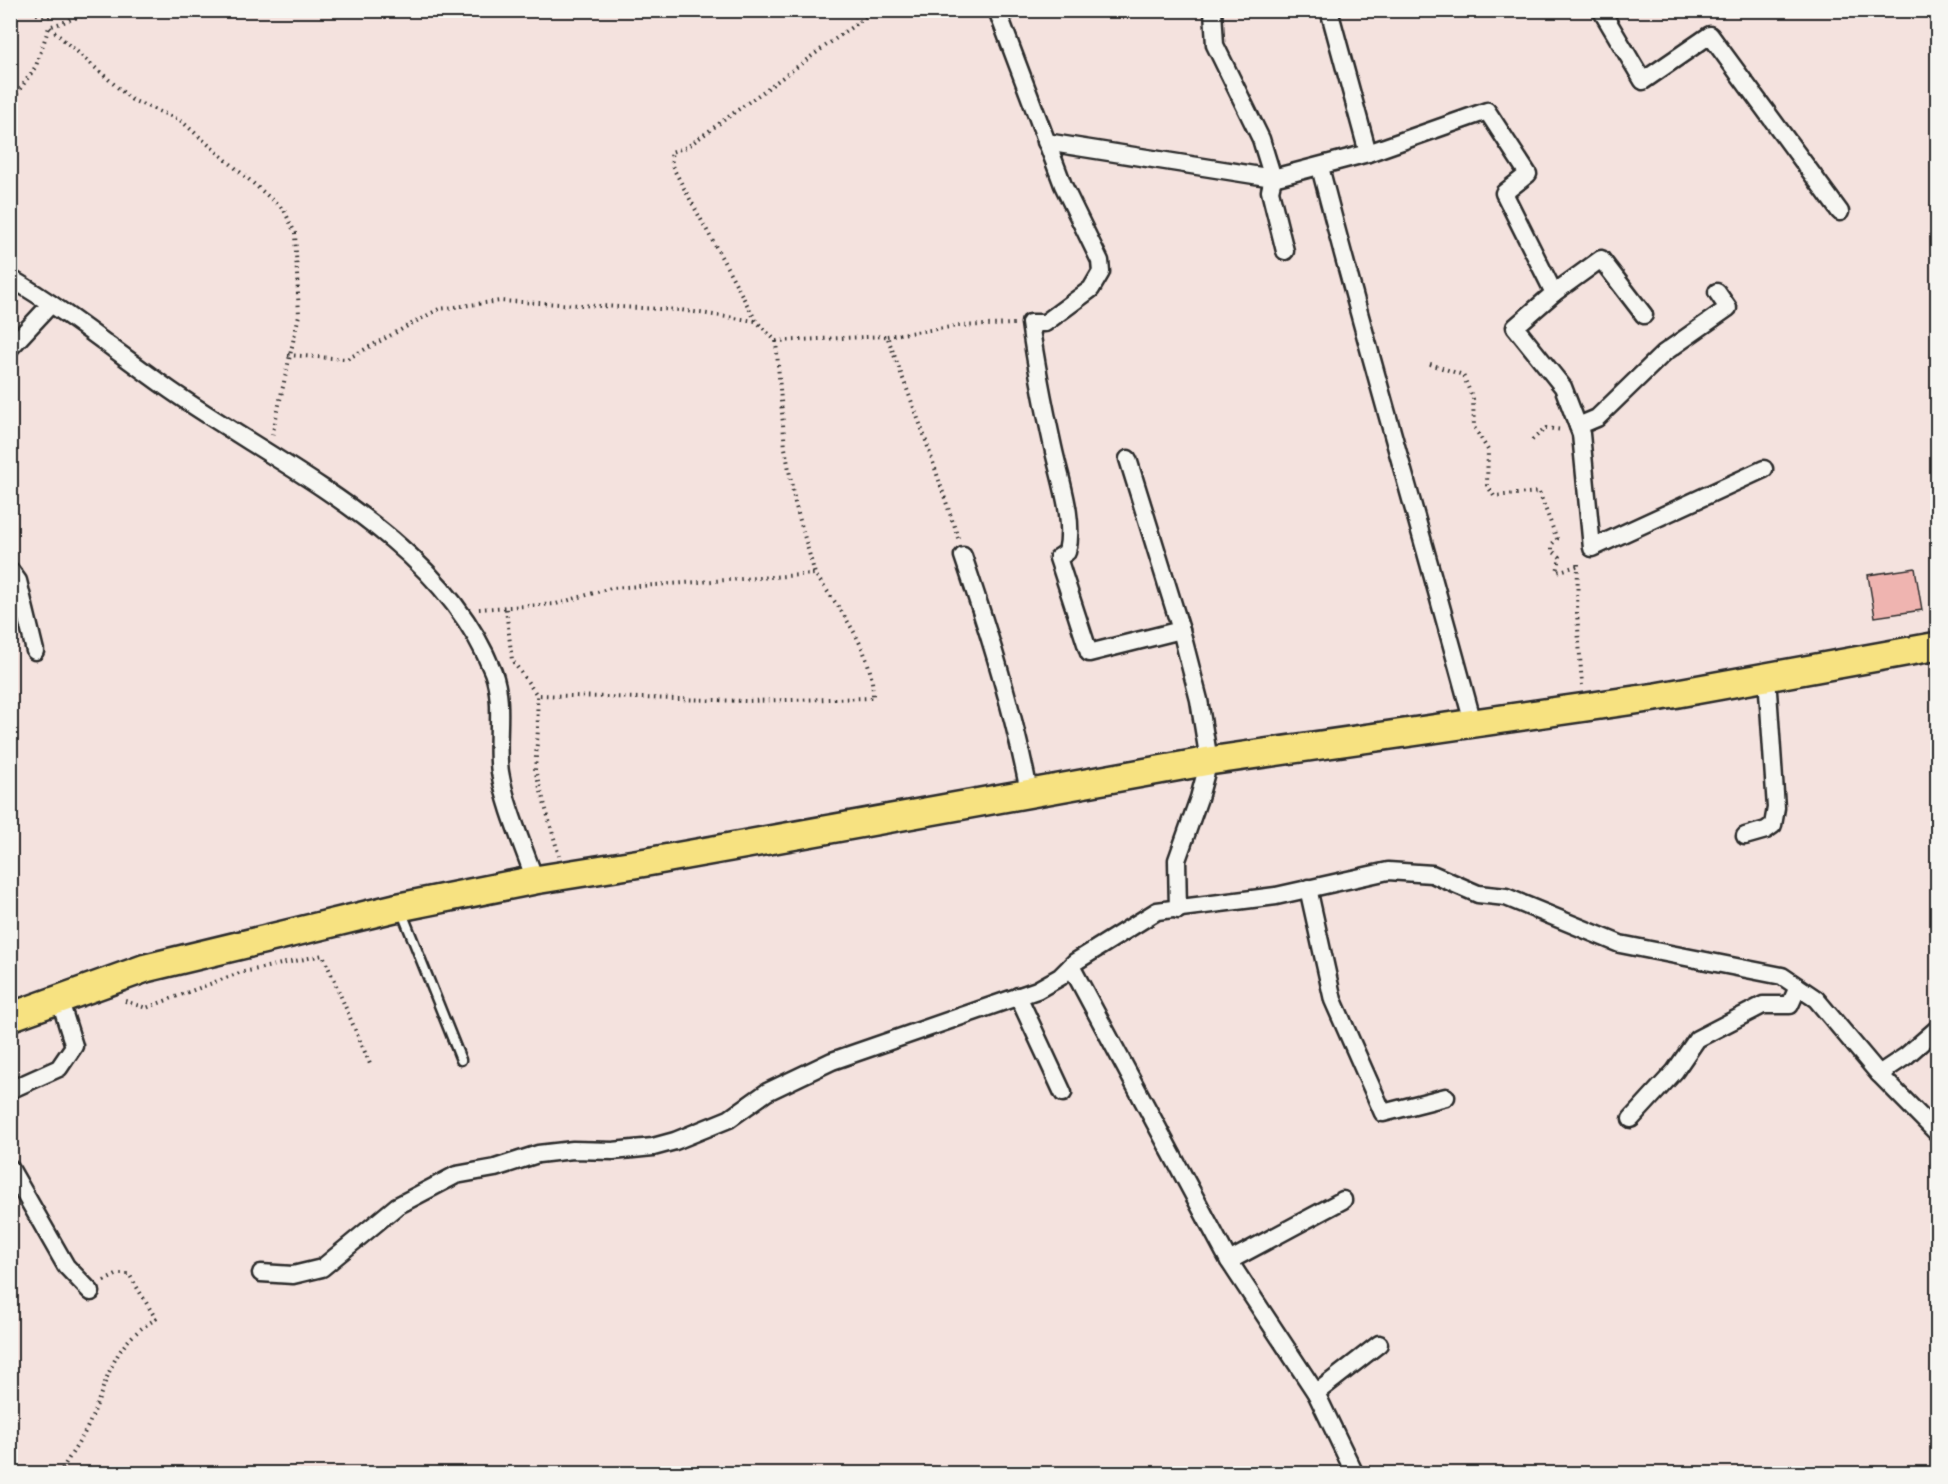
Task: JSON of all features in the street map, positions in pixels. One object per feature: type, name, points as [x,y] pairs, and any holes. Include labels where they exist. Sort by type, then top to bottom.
[{"type":"highway","points":[[10,1017],[146,968],[400,908],[535,879],[1209,761],[1584,708],[1938,646]]},
{"type":"street","points":[[997,10],[1063,185],[1100,261],[1101,272],[1091,289],[1045,323],[1030,323],[1038,379],[1070,540],[1067,552],[1058,558],[1089,653],[1181,630]]},
{"type":"street","points":[[1213,10],[1215,45],[1261,139],[1273,178],[1270,191],[1285,251]]},
{"type":"street","points":[[1329,10],[1368,153]]},
{"type":"street","points":[[1600,10],[1643,81],[1710,35],[1840,212]]},
{"type":"street","points":[[1046,142],[1273,178],[1368,153],[1487,111],[1528,174],[1504,193],[1554,293]]},
{"type":"street","points":[[1320,167],[1372,367],[1400,455],[1473,723]]},
{"type":"street","points":[[1644,315],[1601,259],[1554,293],[1515,327],[1563,387],[1581,434],[1592,548],[1764,469]]},
{"type":"street","points":[[10,278],[51,304],[170,389],[323,487],[428,573],[457,609],[493,674],[500,726],[500,770],[535,879]]},
{"type":"street","points":[[1578,426],[1597,418],[1664,353],[1728,308],[1717,292]]},
{"type":"street","points":[[10,348],[51,304]]},
{"type":"street","points":[[1128,459],[1181,630],[1199,700],[1209,761],[1178,860],[1178,910]]},
{"type":"street","points":[[963,556],[981,608],[1022,756],[1029,792]]},
{"type":"street","points":[[10,570],[18,581],[35,651]]},
{"type":"street","points":[[1744,836],[1766,830],[1773,825],[1776,808],[1767,677]]},
{"type":"street","points":[[261,1273],[293,1275],[322,1268],[397,1206],[456,1174],[495,1168],[538,1154],[573,1150],[613,1151],[653,1147],[675,1141],[729,1119],[767,1092],[832,1061],[1018,996],[1060,977],[1071,966],[1157,911],[1276,896],[1388,871],[1432,874],[1478,894],[1506,897],[1620,944],[1782,976],[1816,999],[1879,1074],[1938,1134]]},
{"type":"street","points":[[1308,888],[1333,1000],[1383,1113],[1446,1097]]},
{"type":"street","points":[[1071,966],[1229,1261],[1316,1393],[1355,1473]]},
{"type":"street","points":[[1631,1119],[1675,1071],[1697,1039],[1763,1005],[1790,1005],[1798,987]]},
{"type":"street","points":[[1018,996],[1063,1093]]},
{"type":"street","points":[[10,1090],[58,1068],[74,1046],[59,998]]},
{"type":"street","points":[[1879,1074],[1906,1056],[1938,1028]]},
{"type":"street","points":[[10,1168],[66,1266],[91,1292]]},
{"type":"street","points":[[1229,1261],[1343,1200]]},
{"type":"street","points":[[1316,1393],[1379,1344]]},
{"type":"lane","points":[[400,908],[461,1060]]},
{"type":"path","points":[[32,10],[39,16],[51,17],[63,10]]},
{"type":"path","points":[[49,27],[99,10]]},
{"type":"path","points":[[537,695],[746,701],[873,698],[874,676],[848,619],[814,574],[795,503],[785,448],[776,340],[756,321],[676,174],[671,152],[687,147],[875,10]]},
{"type":"path","points":[[10,104],[36,66],[49,27]]},
{"type":"path","points":[[49,27],[132,100],[180,120],[285,210],[295,233],[299,315],[288,355],[270,452]]},
{"type":"path","points":[[288,355],[347,359],[439,309],[500,301],[680,310],[756,321]]},
{"type":"path","points":[[776,340],[887,336],[958,326],[1030,323]]},
{"type":"path","points":[[887,336],[923,432],[963,556]]},
{"type":"path","points":[[1430,364],[1463,375],[1473,399],[1474,427],[1488,450],[1487,485],[1494,496],[1539,492],[1557,539],[1552,544],[1552,551],[1560,557],[1557,572],[1577,566]]},
{"type":"path","points":[[1532,440],[1546,428],[1565,431],[1578,426]]},
{"type":"path","points":[[1584,708],[1577,613],[1577,566],[1581,552],[1592,548]]},
{"type":"path","points":[[457,609],[506,609],[556,604],[611,588],[814,574]]},
{"type":"path","points":[[506,609],[512,660],[537,695],[538,729],[535,770],[564,875]]},
{"type":"path","points":[[115,997],[146,1008],[239,973],[323,955],[370,1065]]},
{"type":"path","points":[[59,1473],[86,1429],[113,1359],[131,1335],[156,1319],[129,1274],[118,1274],[98,1283],[91,1292]]},
{"type":"building","points":[[1915,568],[1922,610],[1875,617],[1868,575]]}]
